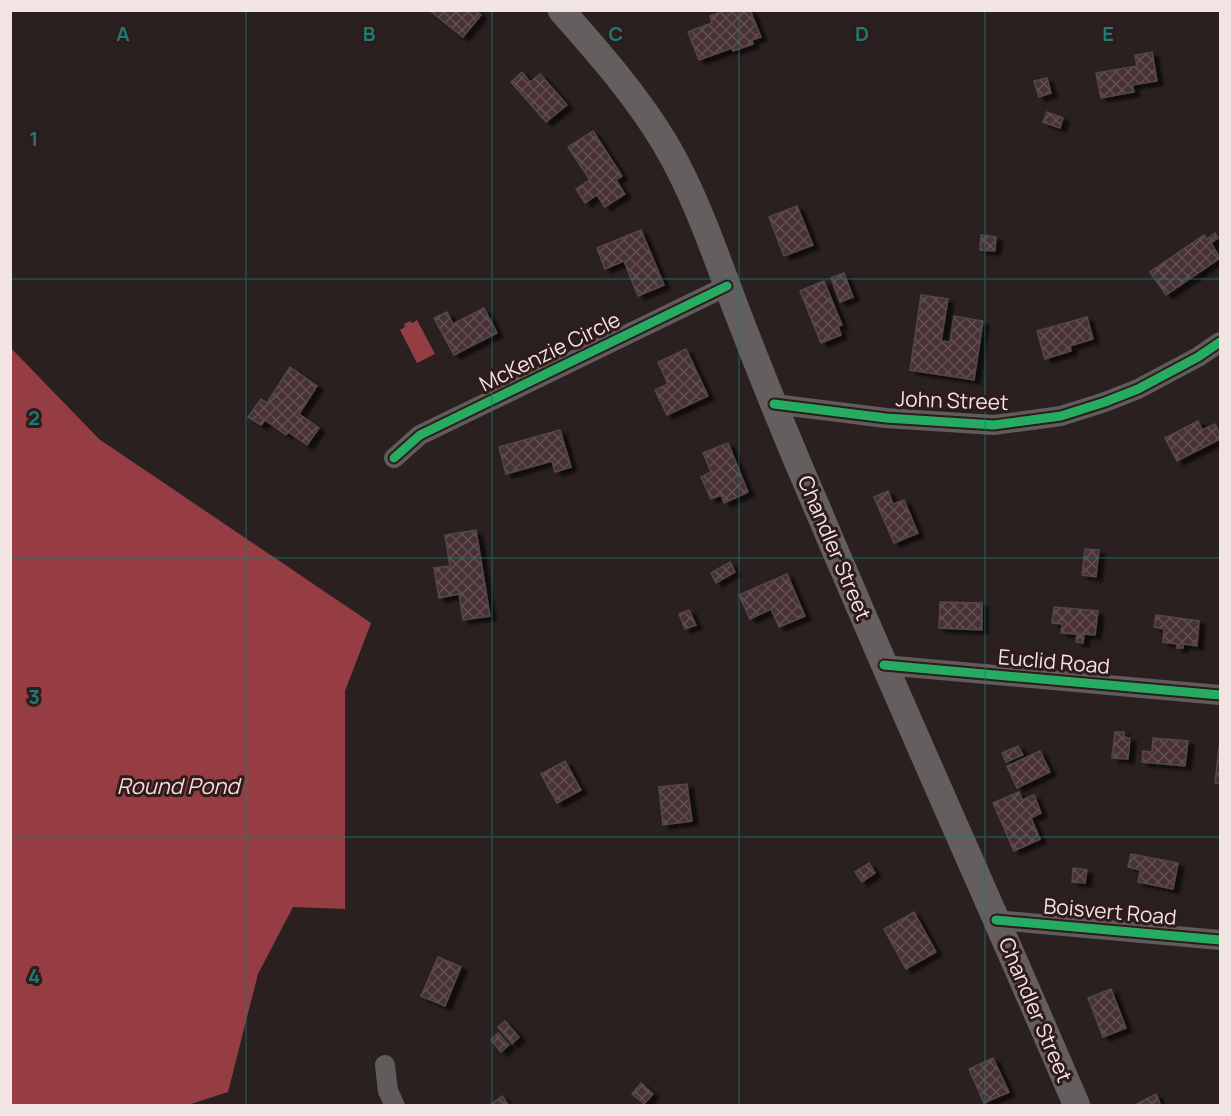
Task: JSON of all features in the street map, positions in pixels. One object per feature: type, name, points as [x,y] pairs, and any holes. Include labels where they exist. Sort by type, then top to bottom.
[{"type":"main road","name":"Chandler Street","points":[[561,10],[619,78],[644,112],[666,145],[688,187],[774,404],[884,665],[1077,1106]]},
{"type":"street","name":"McKenzie Circle","points":[[394,458],[420,435],[727,286]]},
{"type":"street","name":"John Street","points":[[774,404],[886,418],[994,424],[1061,416],[1138,389],[1221,342]]},
{"type":"street","name":"Euclid Road","points":[[884,665],[1221,695]]},
{"type":"street","name":"Boisvert Road","points":[[996,920],[1221,940]]},
{"type":"street","points":[[385,1065],[388,1091],[395,1106]]},
{"type":"water","points":[[417,320],[435,354],[417,363],[400,330],[405,327],[404,324]]},
{"type":"water","name":"Round Pond","points":[[10,347],[99,439],[371,623],[345,691],[345,909],[293,907],[258,974],[228,1092],[188,1105],[11,1105]]},
{"type":"building","points":[[429,10],[475,10],[481,15],[463,37]]},
{"type":"building","points":[[726,10],[750,10],[761,37],[752,40],[753,44],[733,51],[732,48],[699,60],[688,32],[712,23],[710,16]]},
{"type":"building","points":[[1152,52],[1157,81],[1132,85],[1134,92],[1101,98],[1096,73],[1137,66],[1135,55]]},
{"type":"building","points":[[522,72],[530,82],[540,74],[567,105],[546,122],[511,82]]},
{"type":"building","points":[[1047,78],[1051,93],[1039,97],[1034,81]]},
{"type":"building","points":[[1047,112],[1063,118],[1060,128],[1043,122]]},
{"type":"building","points":[[593,131],[622,176],[616,180],[625,194],[605,207],[597,195],[585,203],[576,189],[590,180],[568,147]]},
{"type":"building","points":[[797,206],[813,245],[784,256],[769,217]]},
{"type":"building","points":[[641,230],[664,285],[638,296],[624,261],[605,269],[597,248]]},
{"type":"building","points":[[1215,233],[1218,238],[1211,243],[1220,258],[1166,295],[1150,272],[1204,235],[1207,239]]},
{"type":"building","points":[[981,235],[996,237],[995,251],[980,250]]},
{"type":"building","points":[[844,273],[853,297],[840,302],[831,278]]},
{"type":"building","points":[[824,281],[842,325],[838,326],[841,335],[821,343],[800,291]]},
{"type":"building","points":[[921,295],[948,299],[941,341],[950,342],[954,316],[983,321],[974,380],[910,370]]},
{"type":"building","points":[[484,308],[497,333],[454,355],[434,318],[447,312],[453,324]]},
{"type":"building","points":[[1087,317],[1093,339],[1070,346],[1071,351],[1045,359],[1037,331]]},
{"type":"building","points":[[686,349],[708,396],[667,415],[655,390],[668,384],[658,362]]},
{"type":"building","points":[[290,367],[317,386],[299,414],[319,428],[307,445],[288,432],[286,435],[265,420],[261,425],[248,417],[261,399],[267,403]]},
{"type":"building","points":[[1198,421],[1202,430],[1215,424],[1220,439],[1177,461],[1165,438]]},
{"type":"building","points":[[560,430],[571,467],[555,472],[552,461],[506,474],[499,447]]},
{"type":"building","points":[[728,443],[748,492],[724,503],[721,495],[711,499],[701,477],[711,472],[703,453]]},
{"type":"building","points":[[888,491],[893,504],[904,500],[918,533],[894,543],[874,497]]},
{"type":"building","points":[[476,530],[490,616],[463,620],[459,594],[439,598],[434,568],[450,566],[445,535]]},
{"type":"building","points":[[1085,549],[1099,550],[1096,577],[1082,575]]},
{"type":"building","points":[[730,562],[735,572],[716,583],[711,573]]},
{"type":"building","points":[[787,574],[805,616],[779,627],[771,609],[750,619],[739,595]]},
{"type":"building","points":[[940,602],[982,603],[982,630],[939,628]]},
{"type":"building","points":[[1054,607],[1098,611],[1095,635],[1084,634],[1083,643],[1076,642],[1077,634],[1061,633],[1062,624],[1052,623]]},
{"type":"building","points":[[689,610],[696,625],[685,629],[679,614]]},
{"type":"building","points":[[1156,615],[1199,621],[1197,646],[1183,644],[1183,648],[1177,648],[1177,644],[1163,642],[1164,629],[1154,627]]},
{"type":"building","points":[[1115,732],[1124,732],[1124,737],[1130,738],[1128,759],[1112,758]]},
{"type":"building","points":[[1153,738],[1188,741],[1185,766],[1142,762],[1143,751],[1152,752]]},
{"type":"building","points":[[1018,746],[1023,755],[1006,762],[1002,753]]},
{"type":"building","points":[[1220,747],[1220,784],[1215,783]]},
{"type":"building","points":[[1040,751],[1050,772],[1017,788],[1007,766]]},
{"type":"building","points":[[565,761],[581,790],[557,803],[541,774]]},
{"type":"building","points":[[687,784],[692,821],[663,825],[659,787]]},
{"type":"building","points":[[1019,792],[1022,800],[1034,795],[1041,813],[1031,818],[1040,839],[1014,851],[993,803]]},
{"type":"building","points":[[1131,854],[1178,863],[1173,889],[1138,882],[1140,870],[1128,867]]},
{"type":"building","points":[[869,863],[875,873],[862,882],[855,872]]},
{"type":"building","points":[[1073,868],[1087,870],[1085,883],[1072,882]]},
{"type":"building","points":[[914,912],[936,952],[906,969],[884,929]]},
{"type":"building","points":[[438,957],[461,967],[445,1006],[421,996]]},
{"type":"building","points":[[1111,989],[1126,1028],[1103,1037],[1088,998]]},
{"type":"building","points":[[505,1021],[519,1037],[512,1044],[498,1027]]},
{"type":"building","points":[[498,1033],[509,1045],[501,1052],[491,1040]]},
{"type":"building","points":[[993,1058],[1009,1092],[984,1103],[969,1069]]},
{"type":"building","points":[[641,1083],[653,1094],[644,1104],[632,1094]]},
{"type":"building","points":[[1156,1094],[1161,1106],[1133,1106]]},
{"type":"building","points":[[502,1096],[509,1106],[489,1106]]},
{"type":"cycle path","points":[[394,458],[420,435],[727,286]]},
{"type":"cycle path","points":[[774,404],[886,418],[994,425],[1061,416],[1138,389],[1198,357],[1220,342]]},
{"type":"cycle path","points":[[884,665],[1220,695]]},
{"type":"cycle path","points":[[996,920],[1220,940]]}]
